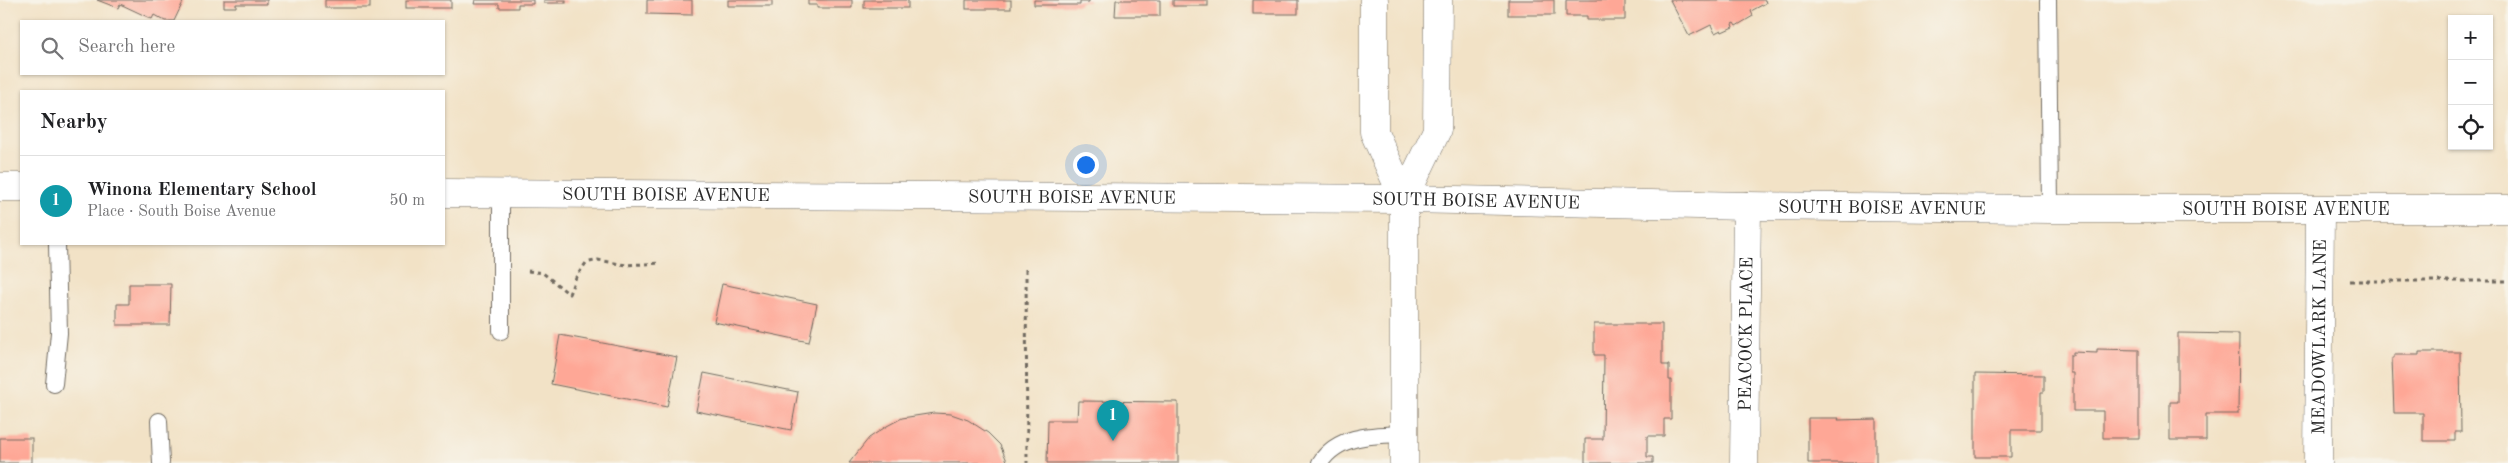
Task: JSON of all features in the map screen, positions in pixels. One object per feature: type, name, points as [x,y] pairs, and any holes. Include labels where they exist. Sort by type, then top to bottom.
[{"type":"main road","points":[[1374,0],[1374,132],[1404,199],[1404,463]]},
{"type":"main road","points":[[1404,199],[1437,130],[1438,0]]},
{"type":"main road","points":[[0,187],[20,187]]},
{"type":"main road","name":"SOUTH BOISE AVENUE","points":[[445,193],[1404,199],[1746,206],[2050,209],[2508,210]]},
{"type":"main road","name":"PEACOCK PLACE","points":[[1744,463],[1746,206]]},
{"type":"main road","name":"MEADOWLARK LANE","points":[[2318,463],[2320,211]]},
{"type":"lane","points":[[2048,0],[2050,209]]},
{"type":"lane","points":[[501,194],[501,331]]},
{"type":"lane","points":[[54,384],[59,333],[57,245]]},
{"type":"lane","points":[[160,421],[161,463]]},
{"type":"lane","points":[[1320,463],[1349,440],[1363,435],[1404,434]]},
{"type":"path","points":[[522,270],[543,273],[569,294],[576,277],[586,263],[598,260],[626,265],[661,264]]},
{"type":"path","points":[[1026,269],[1027,463]]},
{"type":"path","points":[[2347,281],[2508,281]]},
{"type":"building","points":[[97,0],[184,0],[174,20],[163,20],[154,15],[152,19],[120,4],[118,8]]},
{"type":"building","points":[[224,0],[267,0],[267,4],[236,4],[236,7],[224,7]]},
{"type":"building","points":[[325,0],[370,0],[370,8],[325,8]]},
{"type":"building","points":[[406,0],[451,0],[451,8],[406,8]]},
{"type":"building","points":[[475,0],[533,0],[533,4],[518,4],[518,8],[499,8],[499,4],[474,4]]},
{"type":"building","points":[[544,0],[566,0],[566,3],[544,3]]},
{"type":"building","points":[[647,0],[692,0],[692,15],[647,14]]},
{"type":"building","points":[[728,0],[772,0],[772,6],[728,6]]},
{"type":"building","points":[[808,0],[852,0],[852,8],[817,8],[817,5],[808,5]]},
{"type":"building","points":[[864,0],[908,0],[908,8],[864,8]]},
{"type":"building","points":[[966,0],[1011,0],[1011,9],[966,9]]},
{"type":"building","points":[[1034,0],[1089,0],[1089,2],[1080,2],[1080,5],[1034,5]]},
{"type":"building","points":[[1116,0],[1160,0],[1160,16],[1115,16]]},
{"type":"building","points":[[1173,0],[1208,0],[1208,6],[1173,6]]},
{"type":"building","points":[[1253,0],[1298,0],[1298,14],[1253,14]]},
{"type":"building","points":[[1508,0],[1554,0],[1554,15],[1508,15]]},
{"type":"building","points":[[1566,0],[1625,0],[1625,20],[1587,20],[1587,16],[1566,16]]},
{"type":"building","points":[[1670,0],[1765,0],[1766,3],[1751,11],[1753,16],[1736,26],[1734,23],[1732,24],[1733,27],[1722,32],[1721,30],[1715,33],[1711,25],[1689,36]]},
{"type":"building","points":[[129,284],[171,284],[170,325],[117,325],[117,304],[129,304]]},
{"type":"building","points":[[722,284],[817,304],[809,342],[714,322]]},
{"type":"building","points":[[1594,324],[1662,324],[1662,365],[1669,365],[1671,419],[1664,419],[1664,436],[1647,436],[1647,457],[1653,457],[1653,463],[1585,463],[1585,439],[1603,439],[1604,355],[1594,355]]},
{"type":"building","points":[[2178,333],[2239,334],[2238,414],[2206,414],[2206,440],[2170,440],[2170,402],[2178,402]]},
{"type":"building","points":[[560,335],[677,357],[667,407],[551,384]]},
{"type":"building","points":[[2097,349],[2139,350],[2139,438],[2103,438],[2103,411],[2073,411],[2073,373],[2070,373],[2070,355],[2073,355],[2073,352],[2097,353]]},
{"type":"building","points":[[2419,352],[2460,352],[2461,432],[2455,432],[2455,441],[2423,441],[2423,413],[2394,413],[2392,358],[2394,358],[2394,355],[2419,355]]},
{"type":"building","points":[[704,373],[798,392],[791,430],[696,411]]},
{"type":"building","points":[[1975,374],[2044,375],[2044,392],[2041,392],[2041,430],[2011,430],[2011,457],[1975,457]]},
{"type":"building","points":[[1078,401],[1178,402],[1178,463],[1047,463],[1048,420],[1077,420]]},
{"type":"building","points":[[934,413],[951,414],[968,420],[988,433],[1000,445],[1008,463],[849,463],[869,438],[887,426],[902,418]]},
{"type":"building","points":[[1808,418],[1839,418],[1838,420],[1876,419],[1876,463],[1808,463]]},
{"type":"building","points":[[0,438],[32,438],[32,463],[0,463]]},
{"type":"place","name":"Winona Elementary School","points":[[1113,441]]}]
